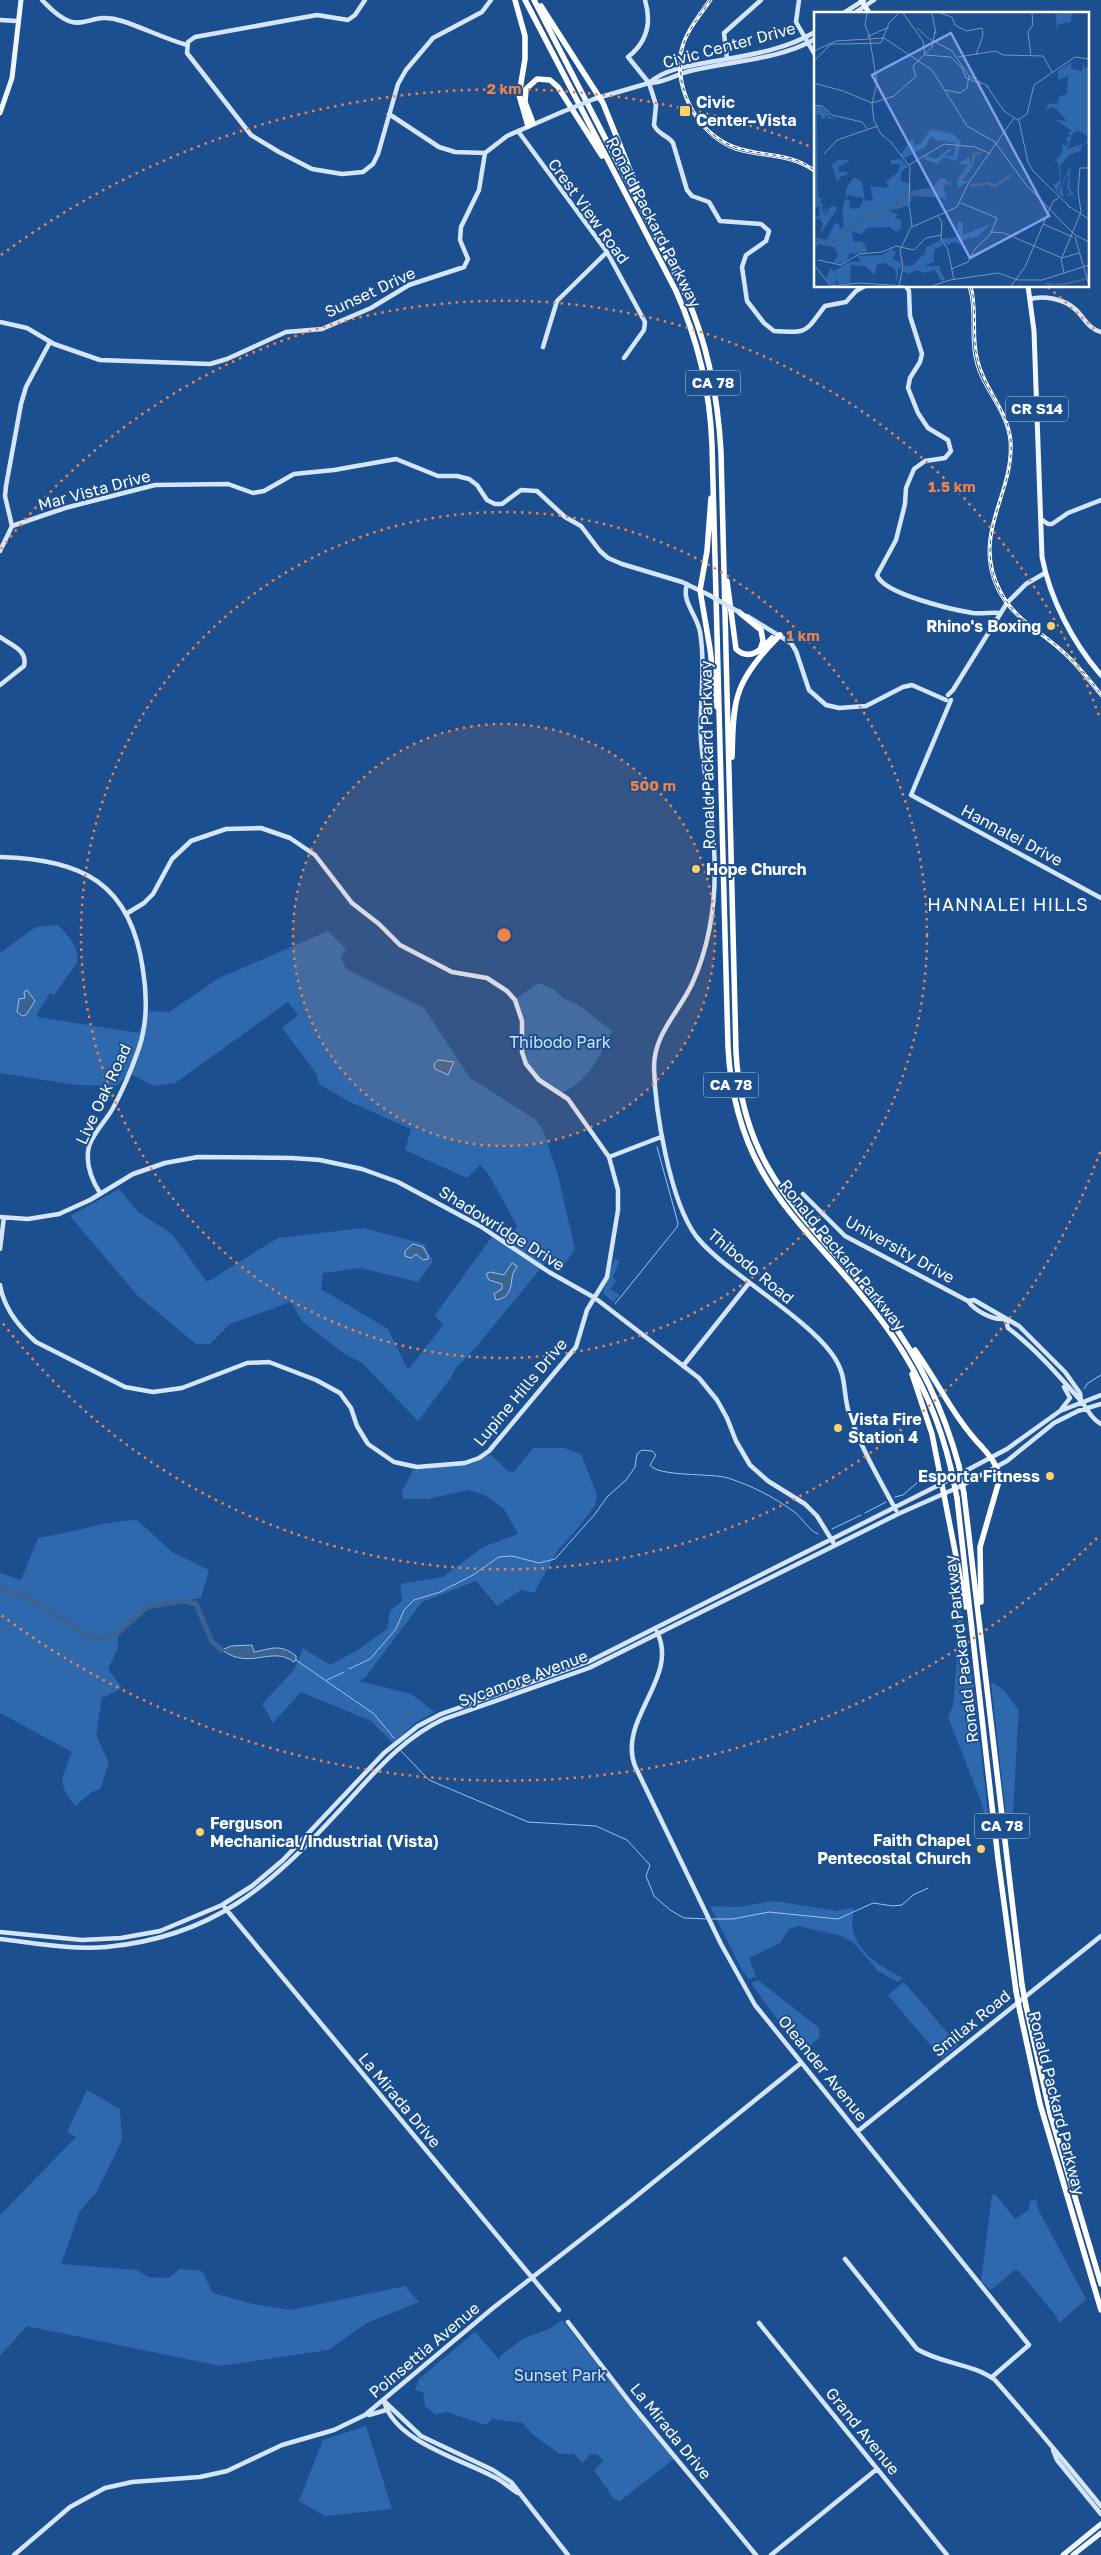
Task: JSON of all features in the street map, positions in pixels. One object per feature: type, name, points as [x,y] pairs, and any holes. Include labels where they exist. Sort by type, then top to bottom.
[{"type":"highway","points":[[515,0],[525,36],[525,59],[519,95],[531,125]]},
{"type":"highway","name":"Ronald Packard Parkway","points":[[525,0],[676,291],[698,348],[710,413],[729,1065],[734,1101],[743,1131],[760,1170],[780,1201],[878,1317],[909,1362],[935,1415],[951,1469],[957,1498],[971,1629],[1016,1991],[1040,2104],[1101,2310]]},
{"type":"highway","points":[[535,0],[597,98],[652,229]]},
{"type":"highway","name":"Ronald Packard Parkway","points":[[535,0],[690,304],[710,368],[720,435],[737,1061],[745,1112],[762,1158],[783,1194],[890,1321],[916,1358],[934,1393],[948,1427],[959,1466],[964,1494],[1022,1985],[1048,2106],[1101,2282]]},
{"type":"highway","points":[[531,125],[525,102],[526,89],[537,79],[550,80],[564,95],[624,192]]},
{"type":"highway","points":[[713,487],[707,551],[700,590],[710,650],[721,751]]},
{"type":"highway","points":[[723,556],[735,647],[743,654],[756,653],[779,634]]},
{"type":"highway","points":[[739,612],[762,631],[763,643],[756,653]]},
{"type":"highway","points":[[729,772],[732,759],[736,702],[740,689],[779,634]]},
{"type":"highway","points":[[890,1321],[929,1370],[960,1423],[990,1458],[996,1468],[999,1481],[980,1547],[981,1602],[979,1611]]},
{"type":"highway","points":[[909,1362],[930,1425],[971,1629]]},
{"type":"main road","points":[[0,113],[12,78],[21,0]]},
{"type":"main road","name":"CR S14","points":[[1028,288],[1034,331],[1041,519],[1045,573],[1073,636],[1101,675]]},
{"type":"main road","points":[[1063,2555],[1101,2524]]},
{"type":"main road","points":[[1074,2555],[1101,2533]]},
{"type":"street","points":[[42,0],[54,12],[72,23],[113,19],[187,45]]},
{"type":"street","points":[[187,45],[195,37],[317,15],[348,20],[365,0]]},
{"type":"street","points":[[187,45],[189,56],[251,135],[306,166],[338,174],[363,172],[373,164],[378,154],[402,76],[433,38],[482,12],[491,0]]},
{"type":"street","points":[[645,0],[648,27],[640,45],[628,57],[649,82],[656,108],[654,125],[659,132],[670,138],[678,167],[689,193],[709,202],[720,221],[761,224],[769,231],[766,241],[746,255],[742,262],[747,302],[764,323],[774,331],[804,330],[812,325],[825,306],[846,302],[861,288]]},
{"type":"street","points":[[727,59],[724,33],[761,0]]},
{"type":"street","points":[[799,0],[796,22],[814,53]]},
{"type":"street","points":[[846,12],[863,2],[874,0]]},
{"type":"street","points":[[855,12],[863,2]]},
{"type":"street","points":[[0,20],[17,22]]},
{"type":"street","name":"Civic Center Drive","points":[[531,125],[597,98],[649,82],[680,68],[781,47],[814,32]]},
{"type":"street","name":"Civic Center Drive","points":[[649,82],[655,83],[693,70],[771,54],[814,40]]},
{"type":"street","points":[[389,114],[440,147],[455,152],[485,154],[501,140],[531,125]]},
{"type":"street","name":"Crest View Road","points":[[518,131],[607,252],[645,322],[644,330],[624,358]]},
{"type":"street","name":"Sunset Drive","points":[[0,322],[28,328],[50,342],[92,358],[114,362],[210,364],[227,359],[286,332],[322,329],[371,308],[409,285],[461,269],[466,265],[468,259],[460,240],[461,227],[479,190],[485,154]]},
{"type":"street","points":[[543,347],[558,301],[607,252]]},
{"type":"street","points":[[907,288],[910,316],[922,354],[920,362],[910,378],[908,388],[922,420],[932,432],[948,440],[951,451],[945,458],[920,463],[914,469],[906,488],[906,500],[896,540],[877,572],[878,579],[899,592],[924,602],[974,613],[1000,613]]},
{"type":"street","points":[[1030,299],[1048,298],[1067,304],[1076,309],[1090,327],[1101,332]]},
{"type":"street","points":[[0,551],[12,526],[5,496],[21,404],[26,387],[50,342]]},
{"type":"street","name":"Mar Vista Drive","points":[[12,526],[66,508],[155,485],[228,484],[253,493],[264,491],[294,474],[334,470],[396,458],[438,476],[469,478],[478,485],[487,500],[495,504],[502,504],[521,490],[536,491],[565,517],[581,526],[595,546],[608,558],[687,584],[779,634],[796,651],[811,692],[820,702],[830,707],[848,708],[869,705],[908,685],[915,685],[948,698]]},
{"type":"street","points":[[1041,519],[1050,524],[1066,514],[1101,500]]},
{"type":"street","points":[[948,698],[1000,613],[1017,592],[1045,573]]},
{"type":"street","name":"Thibodo Road","points":[[687,584],[685,598],[697,621],[701,638],[701,739],[712,825],[716,885],[709,934],[702,957],[691,985],[663,1032],[656,1053],[654,1066],[661,1137],[685,1218],[696,1236],[818,1339],[833,1356],[844,1378],[848,1409],[857,1433],[898,1514]]},
{"type":"street","points":[[0,638],[22,652],[25,661],[24,666],[0,685]]},
{"type":"street","name":"Hannalei Drive","points":[[948,698],[946,710],[911,795],[1101,898]]},
{"type":"street","name":"Lupine Hills Drive","points":[[0,1285],[13,1317],[24,1332],[36,1342],[126,1387],[153,1392],[167,1392],[247,1363],[263,1361],[278,1365],[336,1390],[347,1400],[362,1435],[374,1450],[394,1462],[417,1467],[465,1463],[486,1453],[576,1347],[587,1310],[603,1286],[610,1266],[618,1210],[618,1190],[609,1157],[568,1099],[538,1080],[526,1064],[522,1052],[522,1021],[517,1004],[507,991],[487,978],[452,972],[399,944],[380,924],[352,903],[315,856],[290,838],[271,830],[248,827],[226,829],[191,841],[172,859],[153,894],[144,903],[126,914]]},
{"type":"street","name":"Live Oak Road","points":[[0,857],[40,860],[81,871],[102,883],[113,894],[137,936],[146,984],[143,1036],[119,1098],[94,1134],[90,1146],[89,1171],[100,1193]]},
{"type":"street","points":[[609,1157],[661,1137]]},
{"type":"street","name":"Shadowridge Drive","points":[[2,1217],[28,1218],[59,1214],[77,1207],[146,1170],[165,1163],[198,1157],[292,1158],[340,1163],[379,1175],[431,1198],[486,1230],[549,1272],[595,1298],[698,1378],[717,1400],[727,1418],[736,1441],[750,1465],[768,1481],[805,1504],[817,1516],[835,1546]]},
{"type":"street","name":"University Drive","points":[[803,1194],[845,1236],[968,1301],[974,1300],[999,1314],[1005,1320],[1008,1328],[1056,1373],[1101,1424]]},
{"type":"street","points":[[0,1248],[2,1217]]},
{"type":"street","points":[[683,1366],[750,1283]]},
{"type":"street","name":"University Drive","points":[[1005,1320],[1019,1326],[1065,1372],[1080,1393],[1081,1401]]},
{"type":"street","points":[[1056,1373],[1070,1398],[1060,1411]]},
{"type":"street","name":"Sycamore Avenue","points":[[0,1932],[82,1940],[121,1938],[160,1931],[222,1905],[252,1886],[283,1860],[384,1753],[418,1726],[441,1714],[575,1668],[895,1508],[990,1458],[1060,1411],[1081,1401],[1101,1395]]},
{"type":"street","name":"Sycamore Avenue","points":[[0,1939],[67,1946],[105,1947],[171,1934],[226,1910],[257,1891],[288,1866],[389,1758],[421,1731],[444,1719],[577,1674],[898,1514],[996,1468],[1054,1423],[1101,1404]]},
{"type":"street","name":"Oleander Avenue","points":[[655,1628],[662,1645],[663,1662],[636,1727],[632,1755],[641,1780],[710,1921],[755,2005],[1029,2345],[992,2377]]},
{"type":"street","name":"La Mirada Drive","points":[[222,1905],[559,2310]]},
{"type":"street","name":"Smilax Road","points":[[858,2131],[1101,1936]]},
{"type":"street","name":"Poinsettia Avenue","points":[[14,2555],[70,2507],[105,2488],[132,2482],[200,2477],[227,2471],[282,2445],[334,2430],[365,2415],[493,2308],[532,2279],[801,2063]]},
{"type":"street","points":[[845,2259],[917,2349],[928,2356],[992,2377],[1053,2449],[1063,2458],[1101,2506]]},
{"type":"street","name":"La Mirada Drive","points":[[568,2322],[632,2405],[756,2555]]},
{"type":"street","name":"Grand Avenue","points":[[759,2323],[947,2555]]},
{"type":"street","points":[[384,2401],[386,2410],[411,2436],[495,2477],[519,2494]]},
{"type":"street","points":[[384,2401],[421,2436],[502,2475],[516,2487],[519,2494],[568,2555]]},
{"type":"street","points":[[365,2415],[386,2410]]},
{"type":"street","points":[[1053,2449],[1057,2460],[1101,2514]]},
{"type":"street","points":[[771,2555],[877,2469]]},
{"type":"green space","points":[[58,925],[75,947],[77,963],[54,995],[50,993],[37,1014],[38,1017],[138,1033],[149,1011],[169,1012],[219,978],[328,931],[346,949],[341,957],[346,969],[424,1008],[470,1078],[535,1119],[543,1130],[558,1175],[575,1249],[561,1269],[546,1262],[476,1347],[456,1368],[450,1379],[418,1421],[362,1363],[343,1353],[302,1321],[291,1302],[230,1324],[210,1344],[196,1344],[137,1295],[70,1216],[119,1189],[138,1212],[172,1234],[207,1282],[278,1238],[363,1228],[424,1244],[433,1261],[418,1282],[360,1268],[323,1273],[321,1289],[388,1329],[408,1370],[443,1325],[435,1315],[491,1238],[510,1236],[517,1226],[489,1175],[480,1165],[467,1178],[405,1150],[411,1129],[348,1101],[319,1084],[316,1073],[282,1028],[298,1015],[288,1002],[175,1083],[154,1086],[129,1073],[116,1086],[76,1085],[0,1073],[0,953],[36,927]]},
{"type":"green space","name":"Thibodo Park","points":[[538,983],[553,989],[563,998],[577,1004],[612,1031],[592,1067],[578,1083],[561,1093],[545,1085],[525,1061],[522,1025],[514,1000]]},
{"type":"green space","points":[[615,1258],[619,1262],[613,1277],[616,1281],[610,1289],[620,1295],[613,1302],[603,1291]]},
{"type":"green space","points":[[533,1448],[564,1448],[581,1454],[597,1495],[595,1505],[558,1550],[534,1593],[521,1590],[497,1606],[476,1581],[422,1602],[365,1678],[359,1681],[411,1694],[435,1712],[415,1723],[393,1743],[371,1721],[301,1692],[273,1723],[262,1704],[294,1670],[303,1648],[330,1665],[356,1651],[387,1629],[390,1611],[402,1601],[400,1584],[443,1577],[483,1547],[518,1534],[504,1509],[485,1495],[468,1490],[428,1499],[403,1499],[402,1492],[413,1470],[473,1463],[490,1454],[508,1471],[514,1472]]},
{"type":"green space","points":[[137,1520],[172,1552],[209,1570],[201,1598],[147,1607],[118,1633],[118,1648],[108,1669],[122,1688],[102,1698],[96,1735],[109,1763],[100,1789],[92,1792],[75,1806],[63,1785],[64,1774],[72,1752],[0,1713],[0,1573],[21,1580],[38,1538],[112,1523]]},
{"type":"green space","points":[[956,1581],[974,1688],[990,1831],[987,1829],[982,1804],[948,1717],[953,1706],[958,1646]]},
{"type":"green space","points":[[991,1682],[1004,1690],[1019,1711],[1009,1843]]},
{"type":"green space","points":[[774,1901],[837,1911],[853,1908],[853,1930],[860,1946],[880,1965],[903,1978],[898,1982],[878,1971],[853,1942],[841,1936],[799,1926],[789,1929],[780,1943],[749,1958],[756,1977],[749,1979],[742,1970],[710,1906],[738,1907]]},
{"type":"green space","points":[[758,1980],[819,2028],[820,2037],[803,2052],[799,2050],[751,1983]]},
{"type":"green space","points":[[904,1982],[958,2045],[942,2059],[888,1995]]},
{"type":"green space","points":[[87,2090],[120,2109],[122,2140],[96,2193],[80,2211],[61,2264],[137,2270],[148,2277],[168,2278],[180,2269],[202,2271],[213,2293],[253,2304],[291,2310],[405,2286],[419,2302],[367,2323],[328,2350],[220,2366],[27,2326],[0,2356],[0,2215],[76,2137],[67,2132]]},
{"type":"green space","points":[[995,2194],[1015,2219],[1029,2210],[1030,2201],[1036,2199],[1038,2209],[1086,2299],[1059,2323],[1056,2316],[1019,2271],[1015,2270],[991,2290],[981,2281],[992,2195]]},
{"type":"green space","name":"Sunset Park","points":[[562,2320],[674,2459],[620,2501],[614,2499],[594,2470],[603,2461],[598,2455],[590,2454],[583,2463],[574,2454],[560,2454],[532,2434],[523,2423],[492,2419],[486,2425],[446,2412],[436,2415],[425,2406],[423,2392],[415,2390],[419,2379],[475,2332],[500,2360],[500,2356],[524,2338],[549,2329]]},
{"type":"green space","points":[[366,2426],[392,2509],[325,2516],[299,2501],[323,2440]]},
{"type":"shaded area","points":[[27,990],[35,1001],[26,1015],[22,1016],[17,1012],[19,999],[25,998],[24,992]]},
{"type":"shaded area","points":[[438,1060],[454,1062],[448,1075],[435,1069],[434,1064]]},
{"type":"shaded area","points":[[413,1244],[423,1247],[428,1259],[423,1260],[416,1254],[411,1258],[405,1256],[405,1251]]},
{"type":"shaded area","points":[[512,1263],[517,1266],[512,1275],[510,1289],[507,1295],[496,1300],[494,1294],[502,1289],[502,1284],[489,1280],[486,1274],[490,1272],[504,1275]]},
{"type":"shaded area","points":[[252,1645],[254,1652],[275,1648],[285,1649],[296,1656],[296,1660],[294,1662],[285,1657],[277,1656],[251,1659],[242,1658],[232,1656],[222,1650],[231,1646]]},
{"type":"waterway","points":[[615,1304],[677,1227],[678,1223],[657,1147]]},
{"type":"waterway","points":[[1084,1389],[1088,1383],[1101,1375]]},
{"type":"waterway","points":[[349,1669],[370,1659],[396,1629],[404,1610],[414,1600],[440,1592],[473,1575],[499,1557],[512,1556],[539,1563],[555,1559],[595,1514],[607,1497],[626,1480],[635,1467],[637,1454],[642,1450],[652,1451],[656,1455],[650,1465],[655,1469],[674,1473],[720,1476],[753,1488],[793,1511],[811,1530],[818,1534]]},
{"type":"waterway","points":[[895,1497],[903,1495],[918,1482],[923,1482]]},
{"type":"waterway","points":[[865,1513],[886,1502]]},
{"type":"waterway","points":[[832,1529],[861,1515]]},
{"type":"waterway","points":[[0,1588],[30,1599],[87,1636],[101,1639],[118,1633],[147,1607],[183,1601],[196,1604],[212,1642],[222,1650]]},
{"type":"waterway","points":[[296,1660],[374,1714],[394,1738]]},
{"type":"waterway","points":[[327,1680],[344,1672]]},
{"type":"waterway","points":[[401,1751],[429,1780],[528,1822],[596,1826],[627,1840],[650,1865],[646,1876],[654,1896],[670,1910],[684,1918],[708,1919]]},
{"type":"waterway","points":[[712,1919],[733,1919],[769,1912],[838,1919],[873,1903],[893,1906],[902,1905],[913,1895],[928,1888]]},
{"type":"tram line","points":[[708,0],[687,31],[679,58],[679,74],[688,106],[708,133],[721,143],[745,153],[796,163],[814,172]]},
{"type":"tram line","points":[[968,288],[972,345],[976,365],[1004,421],[1009,441],[1005,479],[990,533],[988,552],[990,571],[998,592],[1011,611],[1063,654],[1101,697]]},
{"type":"railway","points":[[711,0],[691,28],[685,40],[681,61],[681,76],[685,92],[699,120],[721,141],[745,150],[796,160],[814,170]]},
{"type":"railway","points":[[971,288],[978,361],[981,371],[1006,420],[1011,441],[1007,479],[992,533],[990,551],[993,571],[1001,592],[1014,611],[1066,654],[1101,694]]},
{"type":"place","name":"Civic Center–Vista","points":[[685,111]]},
{"type":"place","name":"Rhino's Boxing","points":[[1051,626]]},
{"type":"place","name":"Hope Church","points":[[696,869]]},
{"type":"place","name":"Vista Fire Station 4","points":[[838,1428]]},
{"type":"place","name":"Esporta Fitness","points":[[1050,1476]]},
{"type":"place","name":"Ferguson Mechanical/Industrial (Vista)","points":[[200,1832]]},
{"type":"place","name":"Faith Chapel Pentecostal Church","points":[[981,1849]]},
{"type":"district","name":"HANNALEI HILLS","points":[[1008,905]]}]
